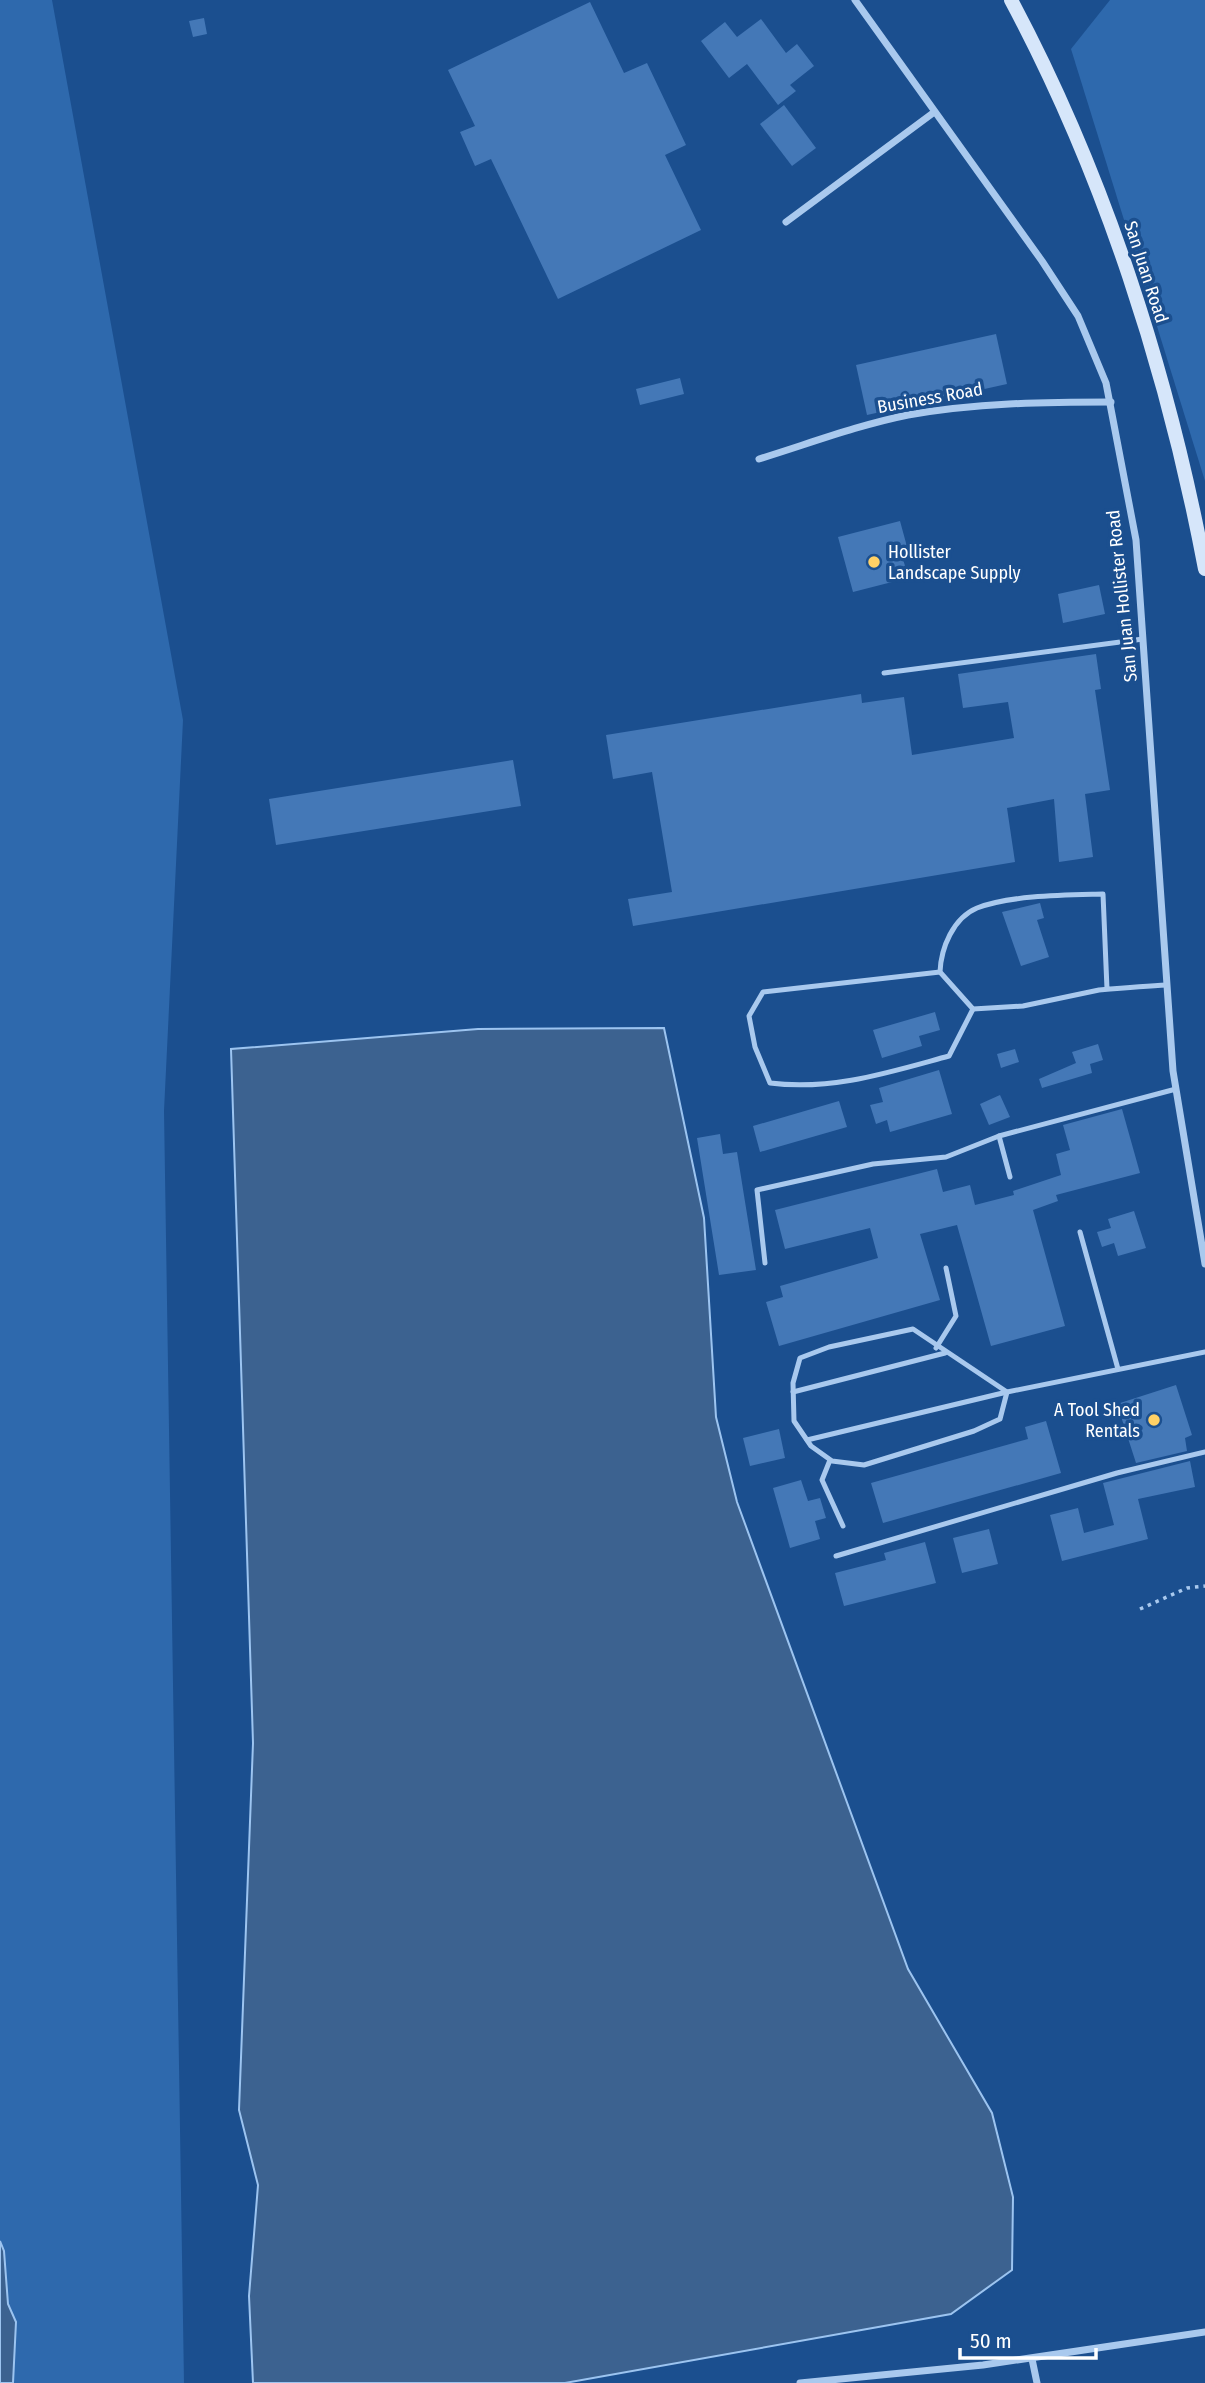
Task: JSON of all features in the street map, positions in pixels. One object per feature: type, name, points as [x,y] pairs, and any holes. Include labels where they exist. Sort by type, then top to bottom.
[{"type":"main road","name":"San Juan Road","points":[[1011,0],[1085,158],[1118,247],[1178,447],[1205,569]]},
{"type":"street","name":"San Juan Hollister Road","points":[[855,0],[933,113],[1017,225],[1078,316],[1093,345],[1111,402],[1136,540],[1176,1090],[1205,1264]]},
{"type":"street","points":[[786,222],[933,113]]},
{"type":"street","name":"Business Road","points":[[759,459],[868,425],[947,409],[1014,402],[1111,402]]},
{"type":"street","points":[[800,2383],[1032,2359],[1205,2332]]},
{"type":"street","points":[[1032,2359],[1037,2383]]},
{"type":"lane","points":[[884,673],[1143,639]]},
{"type":"lane","points":[[973,1009],[940,972],[941,954],[949,935],[976,908],[1045,896],[1103,894],[1107,989]]},
{"type":"lane","points":[[940,972],[763,992],[749,1016],[755,1047],[771,1083],[794,1086],[859,1080],[949,1056],[973,1009]]},
{"type":"lane","points":[[973,1009],[1023,1006],[1107,989],[1167,985]]},
{"type":"lane","points":[[765,1263],[757,1190],[873,1164],[946,1157],[999,1136],[1176,1090]]},
{"type":"lane","points":[[999,1136],[1010,1177]]},
{"type":"lane","points":[[1080,1232],[1118,1369]]},
{"type":"lane","points":[[936,1348],[956,1316],[946,1268]]},
{"type":"lane","points":[[913,1329],[936,1348],[1007,1392],[1000,1419],[974,1431],[864,1465],[830,1460],[807,1440],[794,1422],[793,1392],[800,1358],[830,1347],[913,1329]]},
{"type":"lane","points":[[807,1440],[1007,1392],[1205,1352]]},
{"type":"lane","points":[[793,1392],[945,1353]]},
{"type":"lane","points":[[836,1556],[1117,1473],[1205,1452]]},
{"type":"lane","points":[[830,1460],[822,1480],[843,1527]]},
{"type":"lane","points":[[904,2372],[904,2383]]},
{"type":"path","points":[[1140,1609],[1187,1588],[1205,1586]]},
{"type":"shaded area","points":[[0,0],[52,0],[183,720],[164,1111],[184,2383],[0,2383]]},
{"type":"shaded area","points":[[1110,0],[1205,0],[1205,481],[1071,49]]},
{"type":"shaded area","points":[[664,1028],[704,1218],[716,1417],[737,1502],[908,1969],[992,2113],[1013,2197],[1012,2270],[951,2314],[565,2383],[253,2383],[249,2296],[258,2185],[239,2110],[253,1743],[231,1049],[478,1029]]},
{"type":"shaded area","points":[[0,2241],[4,2251],[8,2304],[16,2322],[13,2383],[0,2383]]},
{"type":"building","points":[[590,2],[624,73],[647,63],[686,145],[665,155],[701,230],[558,299],[491,159],[475,166],[460,132],[475,126],[448,70]]},
{"type":"building","points":[[204,18],[207,34],[193,37],[189,21]]},
{"type":"building","points":[[761,19],[786,53],[797,44],[814,66],[790,85],[796,91],[778,105],[747,64],[729,78],[701,41],[725,22],[737,37]]},
{"type":"building","points":[[784,105],[816,148],[792,166],[760,124]]},
{"type":"building","points":[[996,334],[1007,384],[867,415],[856,365]]},
{"type":"building","points":[[680,378],[684,394],[640,405],[636,389]]},
{"type":"building","name":"Hollister Landscape Supply","points":[[900,521],[909,554],[902,556],[906,569],[894,572],[896,581],[853,592],[838,537]]},
{"type":"building","points":[[1099,585],[1105,614],[1063,623],[1058,594]]},
{"type":"building","points":[[1096,654],[1101,689],[1095,690],[1110,790],[1085,794],[1093,857],[1059,862],[1054,799],[1007,808],[1015,862],[633,926],[628,899],[672,892],[652,772],[613,779],[606,735],[861,694],[862,703],[904,697],[912,755],[1014,738],[1008,702],[963,708],[958,674]]},
{"type":"building","points":[[513,760],[521,806],[276,845],[269,799]]},
{"type":"building","points":[[1040,903],[1044,918],[1037,920],[1049,957],[1021,966],[1002,912]]},
{"type":"building","points":[[935,1012],[940,1030],[919,1036],[922,1046],[882,1058],[873,1030]]},
{"type":"building","points":[[1098,1044],[1103,1060],[1090,1064],[1092,1073],[1042,1088],[1039,1079],[1076,1063],[1072,1052]]},
{"type":"building","points":[[1015,1049],[1019,1062],[1001,1068],[997,1054]]},
{"type":"building","points":[[939,1070],[952,1114],[890,1132],[887,1120],[876,1124],[870,1105],[883,1102],[879,1088]]},
{"type":"building","points":[[1000,1095],[1010,1117],[989,1125],[980,1104]]},
{"type":"building","points":[[839,1101],[847,1127],[760,1152],[753,1126]]},
{"type":"building","points":[[1122,1109],[1140,1173],[1056,1195],[1058,1201],[1033,1210],[1065,1326],[991,1346],[957,1225],[920,1234],[940,1300],[779,1346],[766,1302],[783,1297],[780,1286],[878,1258],[870,1228],[785,1249],[775,1210],[937,1169],[943,1192],[970,1185],[975,1205],[1014,1195],[1013,1191],[1061,1175],[1056,1154],[1070,1150],[1063,1125]]},
{"type":"building","points":[[720,1134],[723,1154],[737,1152],[756,1270],[719,1275],[697,1138]]},
{"type":"building","points":[[1134,1211],[1146,1248],[1118,1256],[1114,1243],[1102,1247],[1097,1232],[1111,1228],[1108,1219]]},
{"type":"building","name":"A Tool Shed Rentals","points":[[1176,1385],[1192,1435],[1185,1438],[1187,1451],[1136,1463],[1117,1404]]},
{"type":"building","points":[[1046,1421],[1061,1473],[883,1523],[871,1483],[1028,1439],[1025,1427]]},
{"type":"building","points":[[779,1429],[785,1458],[750,1466],[743,1438]]},
{"type":"building","points":[[1190,1461],[1195,1487],[1138,1499],[1148,1539],[1062,1561],[1050,1515],[1078,1508],[1084,1533],[1114,1525],[1103,1483]]},
{"type":"building","points":[[801,1480],[808,1501],[820,1498],[826,1518],[815,1521],[820,1539],[790,1548],[773,1488]]},
{"type":"building","points":[[989,1529],[998,1564],[962,1573],[953,1538]]},
{"type":"building","points":[[925,1542],[936,1583],[844,1606],[835,1573],[886,1560],[884,1553]]},
{"type":"place","name":"Hollister Landscape Supply","points":[[874,562]]},
{"type":"place","name":"A Tool Shed Rentals","points":[[1154,1420]]}]
